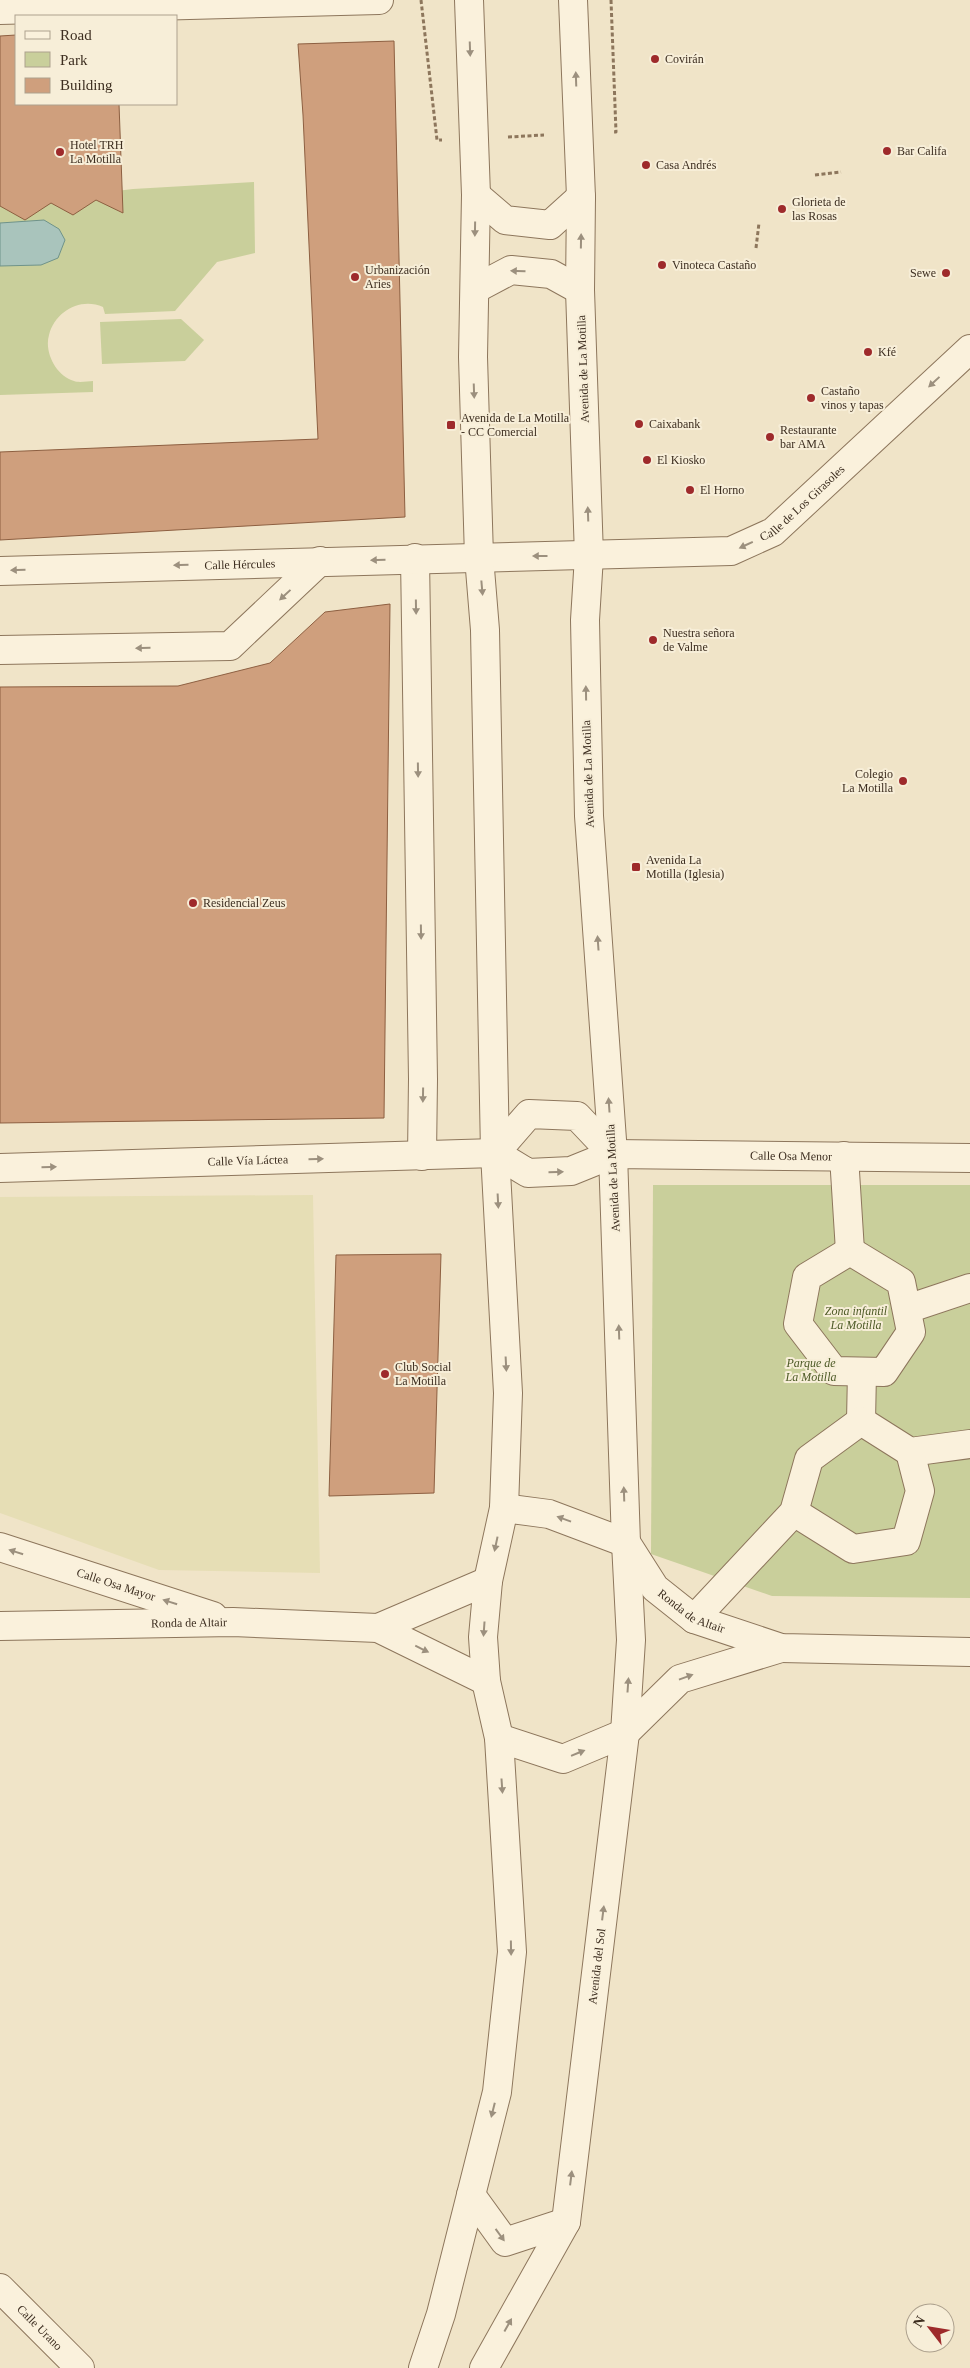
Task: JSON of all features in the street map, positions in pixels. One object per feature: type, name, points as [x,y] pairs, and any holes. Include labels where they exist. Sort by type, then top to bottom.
[{"type":"street","points":[[0,10],[379,0]]},
{"type":"street","points":[[423,2368],[442,2314],[497,2092],[512,1952],[499,1738],[486,1681],[484,1637],[488,1581],[504,1508],[508,1393],[495,1153],[485,630],[479,557],[473,357],[476,195],[469,0]]},
{"type":"street","name":"Avenida de La Motilla","points":[[574,2],[581,197],[580,290],[589,556],[585,620],[589,816],[613,1154],[626,1543]]},
{"type":"street","points":[[476,195],[505,220],[550,225],[581,197]]},
{"type":"street","points":[[475,289],[511,270],[551,274],[580,290]]},
{"type":"street","name":"Calle de Los Girasoles","points":[[479,557],[589,556],[731,551],[774,532],[970,349]]},
{"type":"street","name":"Calle Hércules","points":[[0,571],[479,557]]},
{"type":"street","points":[[415,558],[423,1079],[422,1156]]},
{"type":"street","points":[[0,650],[230,646],[320,561]]},
{"type":"street","points":[[529,1114],[577,1116],[613,1154],[571,1171],[528,1173],[495,1153],[529,1114]]},
{"type":"street","name":"Calle Vía Láctea","points":[[0,1168],[495,1153]]},
{"type":"street","name":"Calle Osa Menor","points":[[613,1154],[970,1158]]},
{"type":"street","points":[[844,1156],[850,1251]]},
{"type":"street","points":[[850,1251],[901,1282],[912,1332],[884,1372],[834,1371],[798,1324],[807,1277],[850,1251]]},
{"type":"street","points":[[906,1309],[970,1288]]},
{"type":"street","points":[[861,1421],[862,1372]]},
{"type":"street","points":[[861,1421],[910,1452],[970,1444]]},
{"type":"street","points":[[694,1619],[794,1512],[810,1459],[861,1421]]},
{"type":"street","points":[[794,1512],[853,1550],[906,1541],[920,1491],[910,1452]]},
{"type":"street","points":[[504,1508],[549,1514],[626,1543]]},
{"type":"street","name":"Ronda de Altair","points":[[626,1543],[654,1588],[694,1619],[781,1648],[970,1652]]},
{"type":"street","name":"Avenida del Sol","points":[[484,2368],[566,2222],[625,1733],[632,1640],[626,1543]]},
{"type":"street","name":"Calle Osa Mayor","points":[[0,1547],[233,1622]]},
{"type":"street","name":"Ronda de Altair","points":[[378,1628],[488,1581]]},
{"type":"street","name":"Ronda de Altair","points":[[0,1626],[233,1622],[378,1628],[486,1681]]},
{"type":"street","name":"Ronda de Altair","points":[[625,1733],[680,1679],[781,1648]]},
{"type":"street","points":[[499,1738],[563,1759],[625,1733]]},
{"type":"street","points":[[471,2195],[505,2242],[566,2222]]},
{"type":"street","name":"Calle Urano","points":[[0,2288],[80,2368]]},
{"type":"path","points":[[421,0],[437,140],[616,132],[611,0]]},
{"type":"path","points":[[815,175],[841,172]]},
{"type":"path","points":[[756,248],[759,223]]},
{"type":"shaded area","points":[[313,1195],[320,1573],[159,1570],[0,1513],[0,1197]]},
{"type":"green space","points":[[254,182],[255,253],[217,262],[175,311],[105,314],[103,307],[95,304],[86,304],[70,308],[57,319],[52,326],[48,342],[48,349],[53,363],[62,374],[74,381],[93,381],[93,392],[0,395],[0,205],[133,189]]},
{"type":"green space","points":[[181,319],[204,340],[185,361],[102,364],[100,322]]},
{"type":"green space","name":"Parque de La Motilla","points":[[653,1185],[970,1185],[970,1598],[772,1596],[651,1554]]},
{"type":"water","points":[[44,220],[59,229],[65,240],[58,258],[41,265],[0,266],[0,223]]},
{"type":"building","name":"Hotel TRH La Motilla","points":[[15,35],[15,105],[119,105],[123,213],[96,200],[73,215],[51,203],[25,220],[0,206],[0,36]]},
{"type":"building","name":"Urbanización Aries","points":[[394,41],[405,517],[0,540],[0,452],[318,439],[298,44]]},
{"type":"building","name":"Residencial Zeus","points":[[390,604],[384,1118],[0,1123],[0,687],[178,686],[270,663],[325,612]]},
{"type":"building","name":"Club Social La Motilla","points":[[441,1254],[434,1493],[329,1496],[336,1255]]},
{"type":"place","name":"Covirán","points":[[655,59]]},
{"type":"place","name":"Bar Califa","points":[[887,151]]},
{"type":"place","name":"Hotel TRH La Motilla","points":[[60,152]]},
{"type":"place","name":"Casa Andrés","points":[[646,165]]},
{"type":"place","name":"Glorieta de las Rosas","points":[[782,209]]},
{"type":"place","name":"Vinoteca Castaño","points":[[662,265]]},
{"type":"place","name":"Sewe","points":[[946,273]]},
{"type":"place","name":"Urbanización Aries","points":[[355,277]]},
{"type":"place","name":"Kfé","points":[[868,352]]},
{"type":"place","name":"Castaño vinos y tapas","points":[[811,398]]},
{"type":"place","name":"Caixabank","points":[[639,424]]},
{"type":"place","name":"Avenida de La Motilla - CC Comercial","points":[[451,425]]},
{"type":"place","name":"Restaurante bar AMA","points":[[770,437]]},
{"type":"place","name":"El Kiosko","points":[[647,460]]},
{"type":"place","name":"El Horno","points":[[690,490]]},
{"type":"place","name":"Nuestra señora de Valme","points":[[653,640]]},
{"type":"place","name":"Colegio La Motilla","points":[[903,781]]},
{"type":"place","name":"Avenida La Motilla (Iglesia)","points":[[636,867]]},
{"type":"place","name":"Residencial Zeus","points":[[193,903]]},
{"type":"place","name":"Club Social La Motilla","points":[[385,1374]]},
{"type":"park label","name":"Zona infantil La Motilla","points":[[856,1318]]}]
